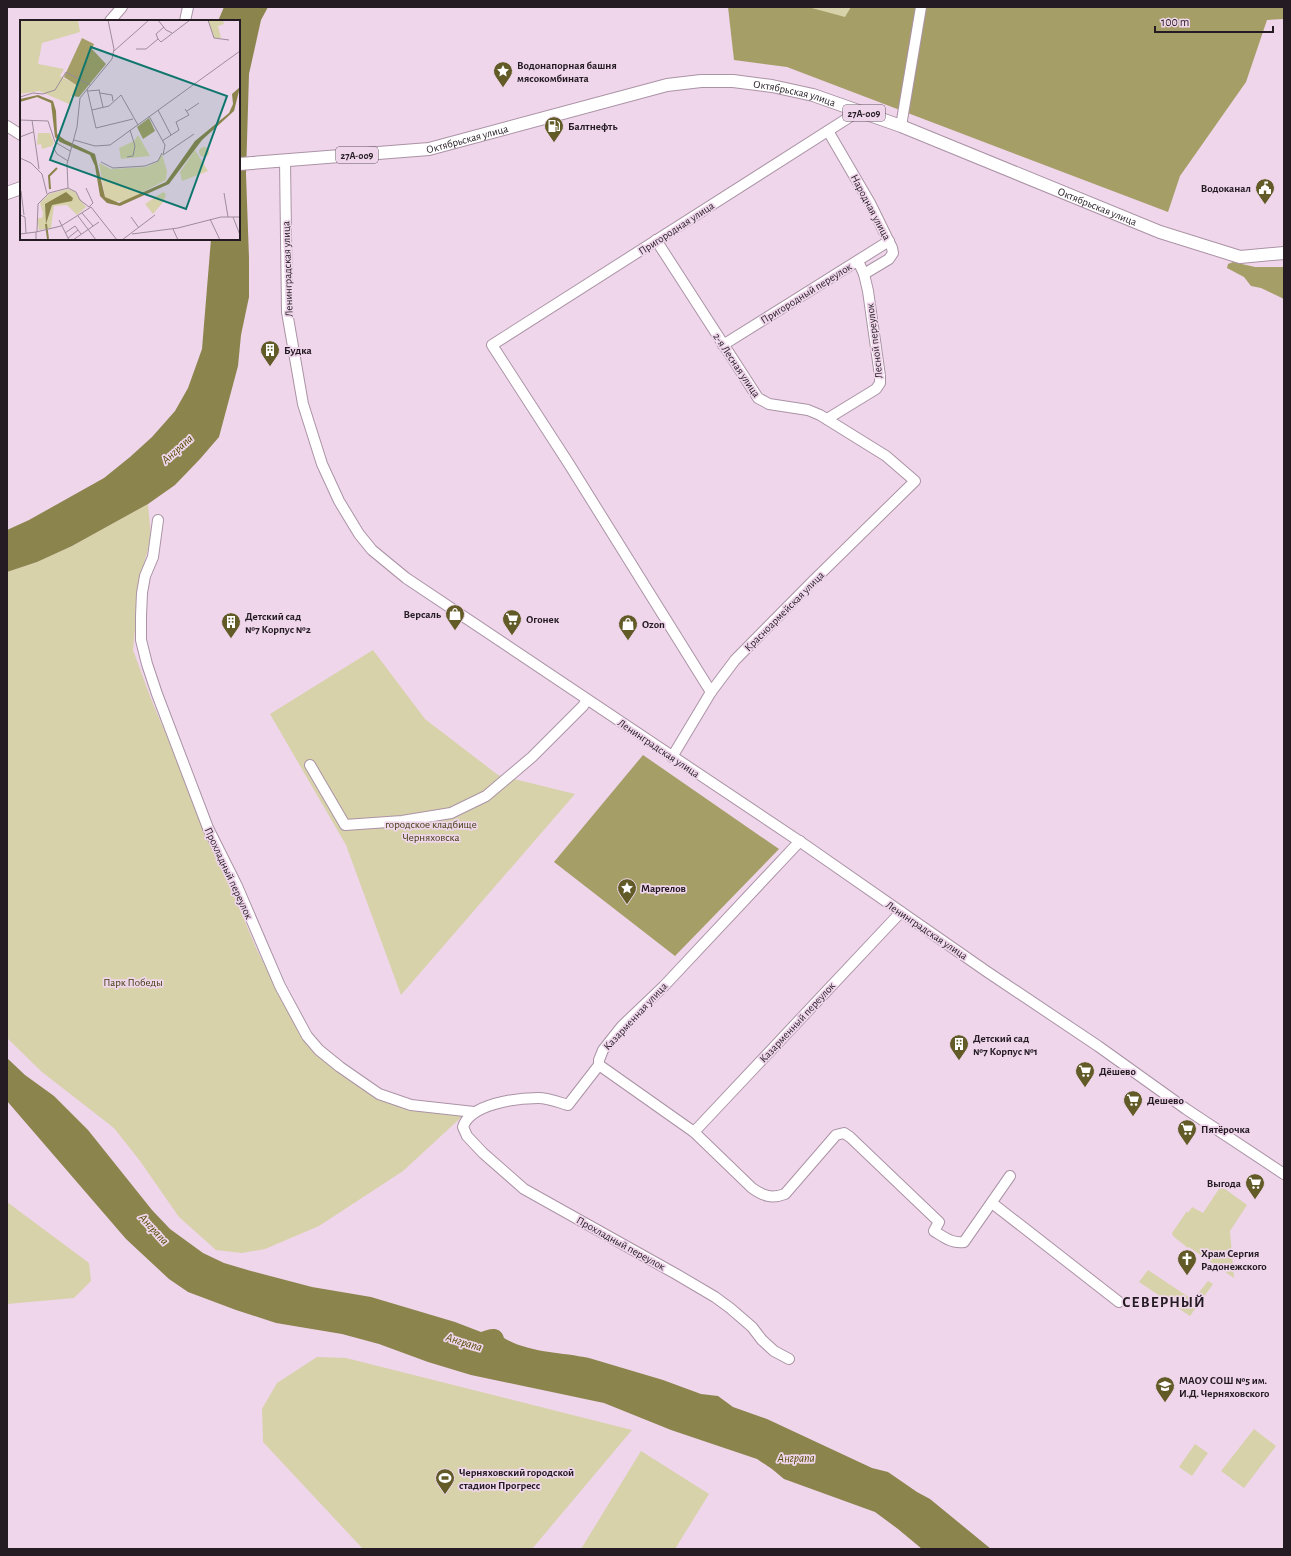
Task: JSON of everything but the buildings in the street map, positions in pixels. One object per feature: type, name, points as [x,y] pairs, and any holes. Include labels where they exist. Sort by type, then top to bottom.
[{"type":"main road","name":"Октябрьская улица","points":[[285,160],[429,149],[667,85],[701,81],[733,81],[772,86],[813,95],[859,111],[901,126],[1160,232],[1240,256],[1284,253]]},
{"type":"main road","name":"27А-009","points":[[240,164],[285,160]]},
{"type":"main road","points":[[7,193],[20,188]]},
{"type":"street","points":[[111,20],[122,7]]},
{"type":"street","points":[[185,20],[188,7]]},
{"type":"street","points":[[901,126],[921,7]]},
{"type":"street","name":"Пригородная улица","points":[[711,692],[570,464],[492,345],[859,111]]},
{"type":"street","points":[[7,126],[20,134]]},
{"type":"street","name":"Народная улица","points":[[828,131],[863,191],[889,241],[893,253],[892,256],[864,274]]},
{"type":"street","name":"Ленинградская улица","points":[[285,160],[287,312],[303,404],[322,464],[339,501],[359,534],[372,550],[406,578],[800,841],[901,912],[1098,1046],[1186,1109],[1284,1174]]},
{"type":"street","name":"2-я Лесная улица","points":[[656,240],[754,393],[762,401],[776,406],[808,410],[827,419],[886,456],[915,481]]},
{"type":"street","name":"Пригородный переулок","points":[[723,345],[889,241]]},
{"type":"street","name":"Лесной переулок","points":[[827,419],[876,389],[880,384],[868,290],[864,274],[858,261]]},
{"type":"street","name":"Красноармейская улица","points":[[672,757],[711,692],[735,660],[915,481]]},
{"type":"street","name":"Прохладный переулок","points":[[158,520],[153,557],[145,576],[142,593],[141,640],[147,664],[208,828],[237,886],[280,986],[307,1036],[319,1050],[340,1067],[379,1094],[410,1105],[474,1112]]},
{"type":"street","points":[[310,765],[345,825],[402,821],[451,813],[486,796],[532,757],[583,706],[587,700]]},
{"type":"street","name":"Казарменная улица","points":[[800,841],[664,986],[622,1026],[603,1050],[599,1060],[599,1065],[694,1132],[761,1194],[770,1197],[778,1197],[785,1194],[792,1188],[836,1135],[844,1133],[850,1137],[938,1222],[934,1231],[950,1241],[958,1243],[964,1242],[992,1203]]},
{"type":"street","name":"Казарменный переулок","points":[[694,1132],[901,912]]},
{"type":"street","points":[[474,1112],[497,1103],[537,1098],[549,1099],[568,1105],[599,1065]]},
{"type":"street","name":"Прохладный переулок","points":[[474,1112],[465,1120],[463,1127],[467,1136],[524,1189],[676,1274],[715,1298],[730,1308],[752,1327],[762,1340],[774,1350],[789,1359]]},
{"type":"street","points":[[1010,1176],[992,1203],[1119,1302]]},
{"type":"green space","points":[[799,7],[852,7],[850,25]]},
{"type":"green space","name":"Парк Победы","points":[[148,504],[151,537],[140,579],[133,650],[151,699],[257,950],[281,997],[318,1056],[371,1094],[466,1113],[403,1171],[319,1226],[265,1249],[242,1253],[216,1250],[179,1217],[140,1161],[114,1128],[42,1072],[7,1038],[7,572],[37,562],[72,546]]},
{"type":"green space","name":"городское кладбище Черняховска","points":[[373,650],[425,719],[498,775],[575,794],[401,995],[346,845],[270,714]]},
{"type":"green space","points":[[1221,1186],[1247,1205],[1230,1231],[1234,1278],[1189,1247],[1188,1248],[1173,1236],[1172,1233],[1187,1211],[1188,1213],[1192,1207],[1203,1213]]},
{"type":"green space","points":[[7,1202],[89,1263],[91,1281],[74,1298],[7,1304]]},
{"type":"green space","points":[[1148,1270],[1193,1300],[1208,1281],[1213,1284],[1190,1316],[1139,1282]]},
{"type":"green space","name":"Черняховский городской стадион Прогресс","points":[[317,1357],[346,1358],[632,1430],[532,1549],[363,1549],[263,1442],[262,1409],[277,1383]]},
{"type":"green space","points":[[1254,1429],[1276,1446],[1244,1488],[1221,1471]]},
{"type":"green space","points":[[1195,1444],[1208,1453],[1192,1476],[1179,1467]]},
{"type":"green space","points":[[641,1451],[709,1494],[675,1549],[581,1549]]},
{"type":"shaded area","points":[[728,7],[808,7],[845,17],[851,7],[1284,7],[1284,19],[1267,20],[1246,82],[1180,176],[1168,212],[787,67],[734,60]]},
{"type":"shaded area","points":[[1233,262],[1255,267],[1284,267],[1284,299],[1261,288],[1251,286],[1244,277],[1227,268],[1228,264]]},
{"type":"shaded area","points":[[643,755],[779,849],[675,956],[554,862]]},
{"type":"water","name":"Анграпа","points":[[224,7],[268,7],[261,20],[249,74],[246,174],[249,297],[241,335],[238,366],[219,437],[175,485],[148,504],[72,546],[37,562],[7,572],[7,530],[29,520],[104,478],[152,437],[175,411],[188,388],[202,349],[211,240],[240,240],[240,20],[218,20]]},
{"type":"water","name":"Анграпа","points":[[7,1058],[25,1075],[54,1096],[88,1130],[152,1210],[170,1229],[203,1253],[224,1263],[251,1271],[312,1287],[371,1297],[455,1322],[481,1332],[495,1329],[503,1334],[504,1338],[524,1347],[589,1358],[663,1380],[701,1394],[718,1396],[733,1407],[767,1419],[872,1468],[888,1472],[930,1499],[991,1549],[922,1549],[875,1512],[784,1479],[757,1459],[671,1430],[604,1403],[471,1375],[428,1362],[379,1344],[342,1334],[276,1323],[188,1292],[169,1279],[126,1239],[7,1101]]},
{"type":"place","name":"Водонапорная башня мясокомбината","points":[[503,88]]},
{"type":"place","name":"Балтнефть","points":[[554,143]]},
{"type":"place","name":"Водоканал","points":[[1265,205]]},
{"type":"place","name":"Будка","points":[[270,367]]},
{"type":"place","name":"Версаль","points":[[455,631]]},
{"type":"place","name":"Огонек","points":[[512,636]]},
{"type":"place","name":"Детский сад №7 Корпус №2","points":[[231,639]]},
{"type":"place","name":"Ozon","points":[[628,641]]},
{"type":"place","name":"Маргелов","points":[[627,905]]},
{"type":"place","name":"Детский сад №7 Корпус №1","points":[[959,1061]]},
{"type":"place","name":"Дёшево","points":[[1085,1088]]},
{"type":"place","name":"Дешево","points":[[1133,1117]]},
{"type":"place","name":"Пятёрочка","points":[[1187,1146]]},
{"type":"place","name":"Выгода","points":[[1255,1200]]},
{"type":"place","name":"Храм Сергия Радонежского","points":[[1187,1276]]},
{"type":"place","name":"МАОУ СОШ №5 им. И.Д. Черняховского","points":[[1165,1403]]},
{"type":"place","name":"Черняховский городской стадион Прогресс","points":[[445,1495]]},
{"type":"district","name":"СЕВЕРНЫЙ","points":[[1164,1302]]}]
